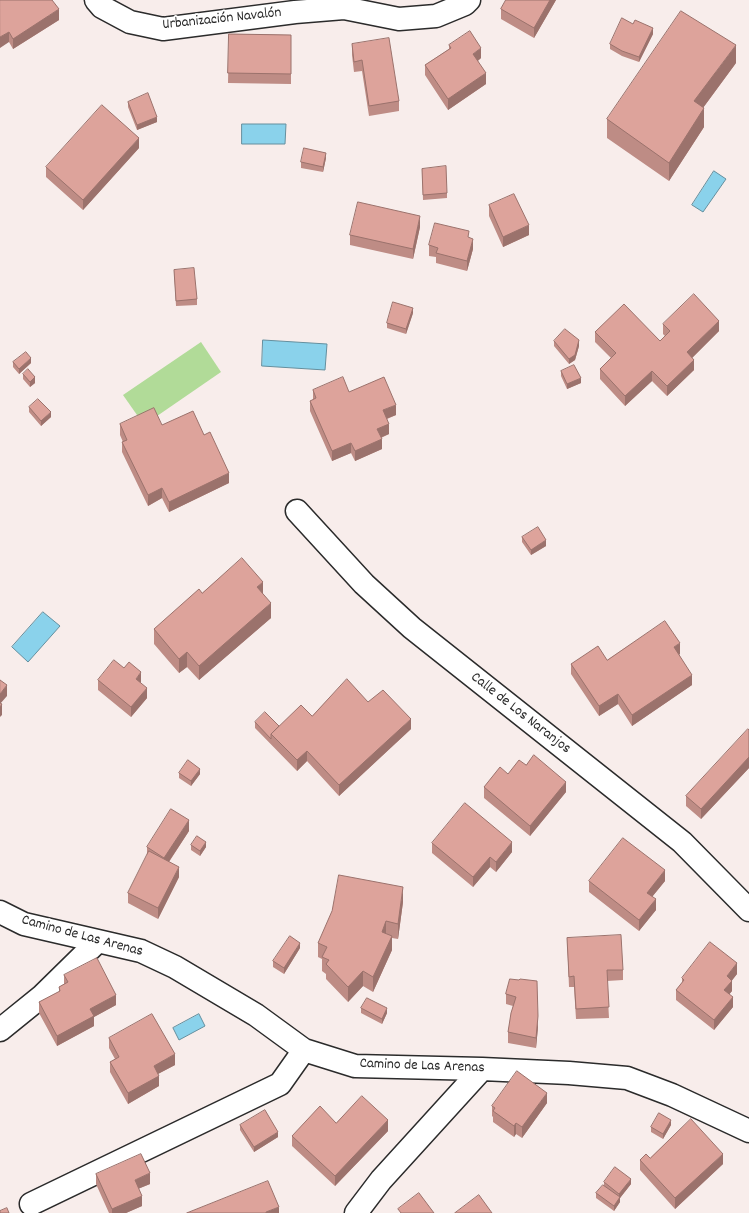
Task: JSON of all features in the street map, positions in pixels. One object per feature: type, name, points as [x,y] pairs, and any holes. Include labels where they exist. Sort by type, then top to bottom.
[{"type":"street","name":"Urbanización Navalón","points":[[96,0],[102,7],[130,22],[163,29],[294,12],[344,8],[399,19],[436,16],[465,4],[469,0]]},
{"type":"street","name":"Calle de Los Naranjos","points":[[297,512],[364,584],[412,628],[682,842],[749,910]]},
{"type":"street","name":"Camino de Las Arenas","points":[[0,912],[24,924],[141,952],[175,967],[256,1015],[304,1050],[355,1066],[482,1069],[569,1073],[627,1078],[672,1095],[749,1131]]},
{"type":"street","points":[[0,1030],[42,996],[97,942]]},
{"type":"street","points":[[30,1204],[280,1084],[304,1050]]},
{"type":"street","points":[[356,1213],[381,1180],[482,1069]]},
{"type":"green space","points":[[201,342],[221,372],[144,425],[123,395]]},
{"type":"water","points":[[242,124],[286,124],[285,144],[242,144]]},
{"type":"water","points":[[714,171],[726,179],[703,212],[692,205]]},
{"type":"water","points":[[263,340],[327,344],[325,370],[262,366]]},
{"type":"water","points":[[43,612],[60,626],[28,662],[12,647]]},
{"type":"water","points":[[199,1014],[205,1026],[179,1040],[173,1028]]},
{"type":"building","points":[[0,0],[52,0],[59,9],[13,39],[9,32],[0,37]]},
{"type":"building","points":[[506,0],[550,0],[534,28],[501,9]]},
{"type":"building","points":[[681,11],[736,45],[694,101],[704,108],[669,163],[607,119]]},
{"type":"building","points":[[622,18],[633,24],[635,20],[653,28],[639,57],[622,51],[610,44]]},
{"type":"building","points":[[470,31],[481,48],[473,54],[486,73],[448,99],[425,65],[451,48],[449,45]]},
{"type":"building","points":[[229,34],[291,35],[291,74],[228,73]]},
{"type":"building","points":[[389,38],[399,101],[369,106],[362,60],[354,62],[352,44]]},
{"type":"building","points":[[148,93],[157,117],[137,125],[128,102]]},
{"type":"building","points":[[102,105],[139,138],[83,200],[46,167]]},
{"type":"building","points":[[304,148],[326,153],[323,167],[301,162]]},
{"type":"building","points":[[446,166],[447,193],[423,195],[422,169]]},
{"type":"building","points":[[514,194],[529,225],[503,237],[489,205]]},
{"type":"building","points":[[358,202],[420,216],[413,249],[350,235]]},
{"type":"building","points":[[435,223],[469,231],[468,237],[473,239],[467,261],[436,253],[438,248],[429,245]]},
{"type":"building","points":[[194,268],[197,299],[176,301],[174,270]]},
{"type":"building","points":[[694,294],[719,321],[687,352],[694,360],[667,386],[652,371],[625,396],[600,369],[616,353],[595,332],[624,304],[660,341],[670,331],[663,324]]},
{"type":"building","points":[[393,302],[413,308],[406,329],[387,323]]},
{"type":"building","points":[[565,329],[579,340],[575,355],[569,359],[554,341]]},
{"type":"building","points":[[26,352],[31,358],[19,369],[13,362]]},
{"type":"building","points":[[574,365],[581,378],[567,384],[561,371]]},
{"type":"building","points":[[28,369],[35,377],[30,382],[23,374]]},
{"type":"building","points":[[343,377],[349,392],[384,377],[396,405],[383,410],[389,424],[377,429],[382,439],[355,451],[351,443],[332,451],[310,401],[316,398],[313,390]]},
{"type":"building","points":[[38,399],[51,412],[41,421],[29,407]]},
{"type":"building","points":[[154,408],[162,425],[193,411],[204,435],[210,432],[229,473],[169,502],[162,488],[148,495],[122,442],[127,440],[120,424]]},
{"type":"building","points":[[538,527],[546,540],[531,550],[522,537]]},
{"type":"building","points":[[242,558],[263,582],[257,587],[271,603],[199,666],[187,652],[179,659],[154,629],[199,589],[202,593]]},
{"type":"building","points":[[665,621],[680,643],[674,647],[692,675],[632,715],[618,694],[599,706],[571,664],[598,646],[607,660]]},
{"type":"building","points":[[114,660],[124,668],[129,662],[141,672],[136,679],[147,688],[131,707],[98,680]]},
{"type":"building","points":[[347,679],[368,702],[383,690],[411,719],[339,785],[307,751],[297,760],[271,734],[301,705],[312,716]]},
{"type":"building","points":[[0,680],[7,685],[0,694]]},
{"type":"building","points":[[265,712],[279,726],[271,734],[271,739],[255,722]]},
{"type":"building","points":[[748,729],[749,757],[701,809],[686,796]]},
{"type":"building","points":[[534,755],[566,782],[530,826],[484,787],[500,767],[508,774],[519,760],[526,765]]},
{"type":"building","points":[[188,760],[200,769],[191,781],[179,773]]},
{"type":"building","points":[[465,803],[512,842],[496,862],[490,857],[473,877],[432,843]]},
{"type":"building","points":[[171,809],[189,820],[164,858],[147,847]]},
{"type":"building","points":[[197,836],[206,842],[200,851],[191,845]]},
{"type":"building","points":[[623,838],[665,870],[647,893],[656,899],[639,920],[589,881]]},
{"type":"building","points":[[149,851],[179,867],[158,908],[128,893]]},
{"type":"building","points":[[339,875],[403,887],[398,924],[386,921],[382,932],[392,936],[373,977],[363,971],[348,987],[326,964],[329,960],[322,957],[327,947],[318,943],[332,911]]},
{"type":"building","points":[[621,935],[623,970],[607,970],[609,1007],[576,1009],[574,976],[569,977],[567,938]]},
{"type":"building","points":[[290,936],[300,943],[284,968],[273,961]]},
{"type":"building","points":[[710,942],[737,963],[727,976],[732,981],[724,990],[733,997],[714,1020],[676,990],[684,980],[682,978]]},
{"type":"building","points":[[97,958],[116,995],[90,1009],[94,1016],[57,1036],[39,1002],[60,991],[59,987],[68,982],[64,975]]},
{"type":"building","points":[[510,979],[537,981],[538,1016],[536,1038],[508,1032],[511,1013],[516,997],[506,994]]},
{"type":"building","points":[[367,998],[387,1008],[382,1019],[361,1008]]},
{"type":"building","points":[[152,1014],[175,1054],[154,1066],[159,1076],[128,1093],[110,1062],[119,1057],[109,1038]]},
{"type":"building","points":[[517,1071],[547,1093],[522,1127],[516,1123],[514,1126],[493,1111],[495,1108],[492,1106]]},
{"type":"building","points":[[362,1096],[388,1120],[335,1176],[292,1136],[320,1106],[336,1123]]},
{"type":"building","points":[[265,1110],[278,1132],[254,1147],[240,1125]]},
{"type":"building","points":[[659,1113],[671,1120],[663,1134],[651,1127]]},
{"type":"building","points":[[691,1119],[723,1154],[675,1198],[640,1160],[646,1154],[650,1158]]},
{"type":"building","points":[[141,1154],[150,1173],[135,1180],[142,1196],[112,1209],[96,1174]]},
{"type":"building","points":[[615,1167],[631,1179],[619,1194],[604,1182]]},
{"type":"building","points":[[268,1181],[279,1207],[266,1213],[187,1213]]},
{"type":"building","points":[[603,1185],[620,1197],[614,1206],[596,1193]]},
{"type":"building","points":[[419,1193],[434,1213],[401,1213],[398,1209]]},
{"type":"building","points":[[479,1195],[492,1213],[455,1213]]},
{"type":"building","points":[[7,1208],[9,1213],[0,1213],[0,1211]]}]
